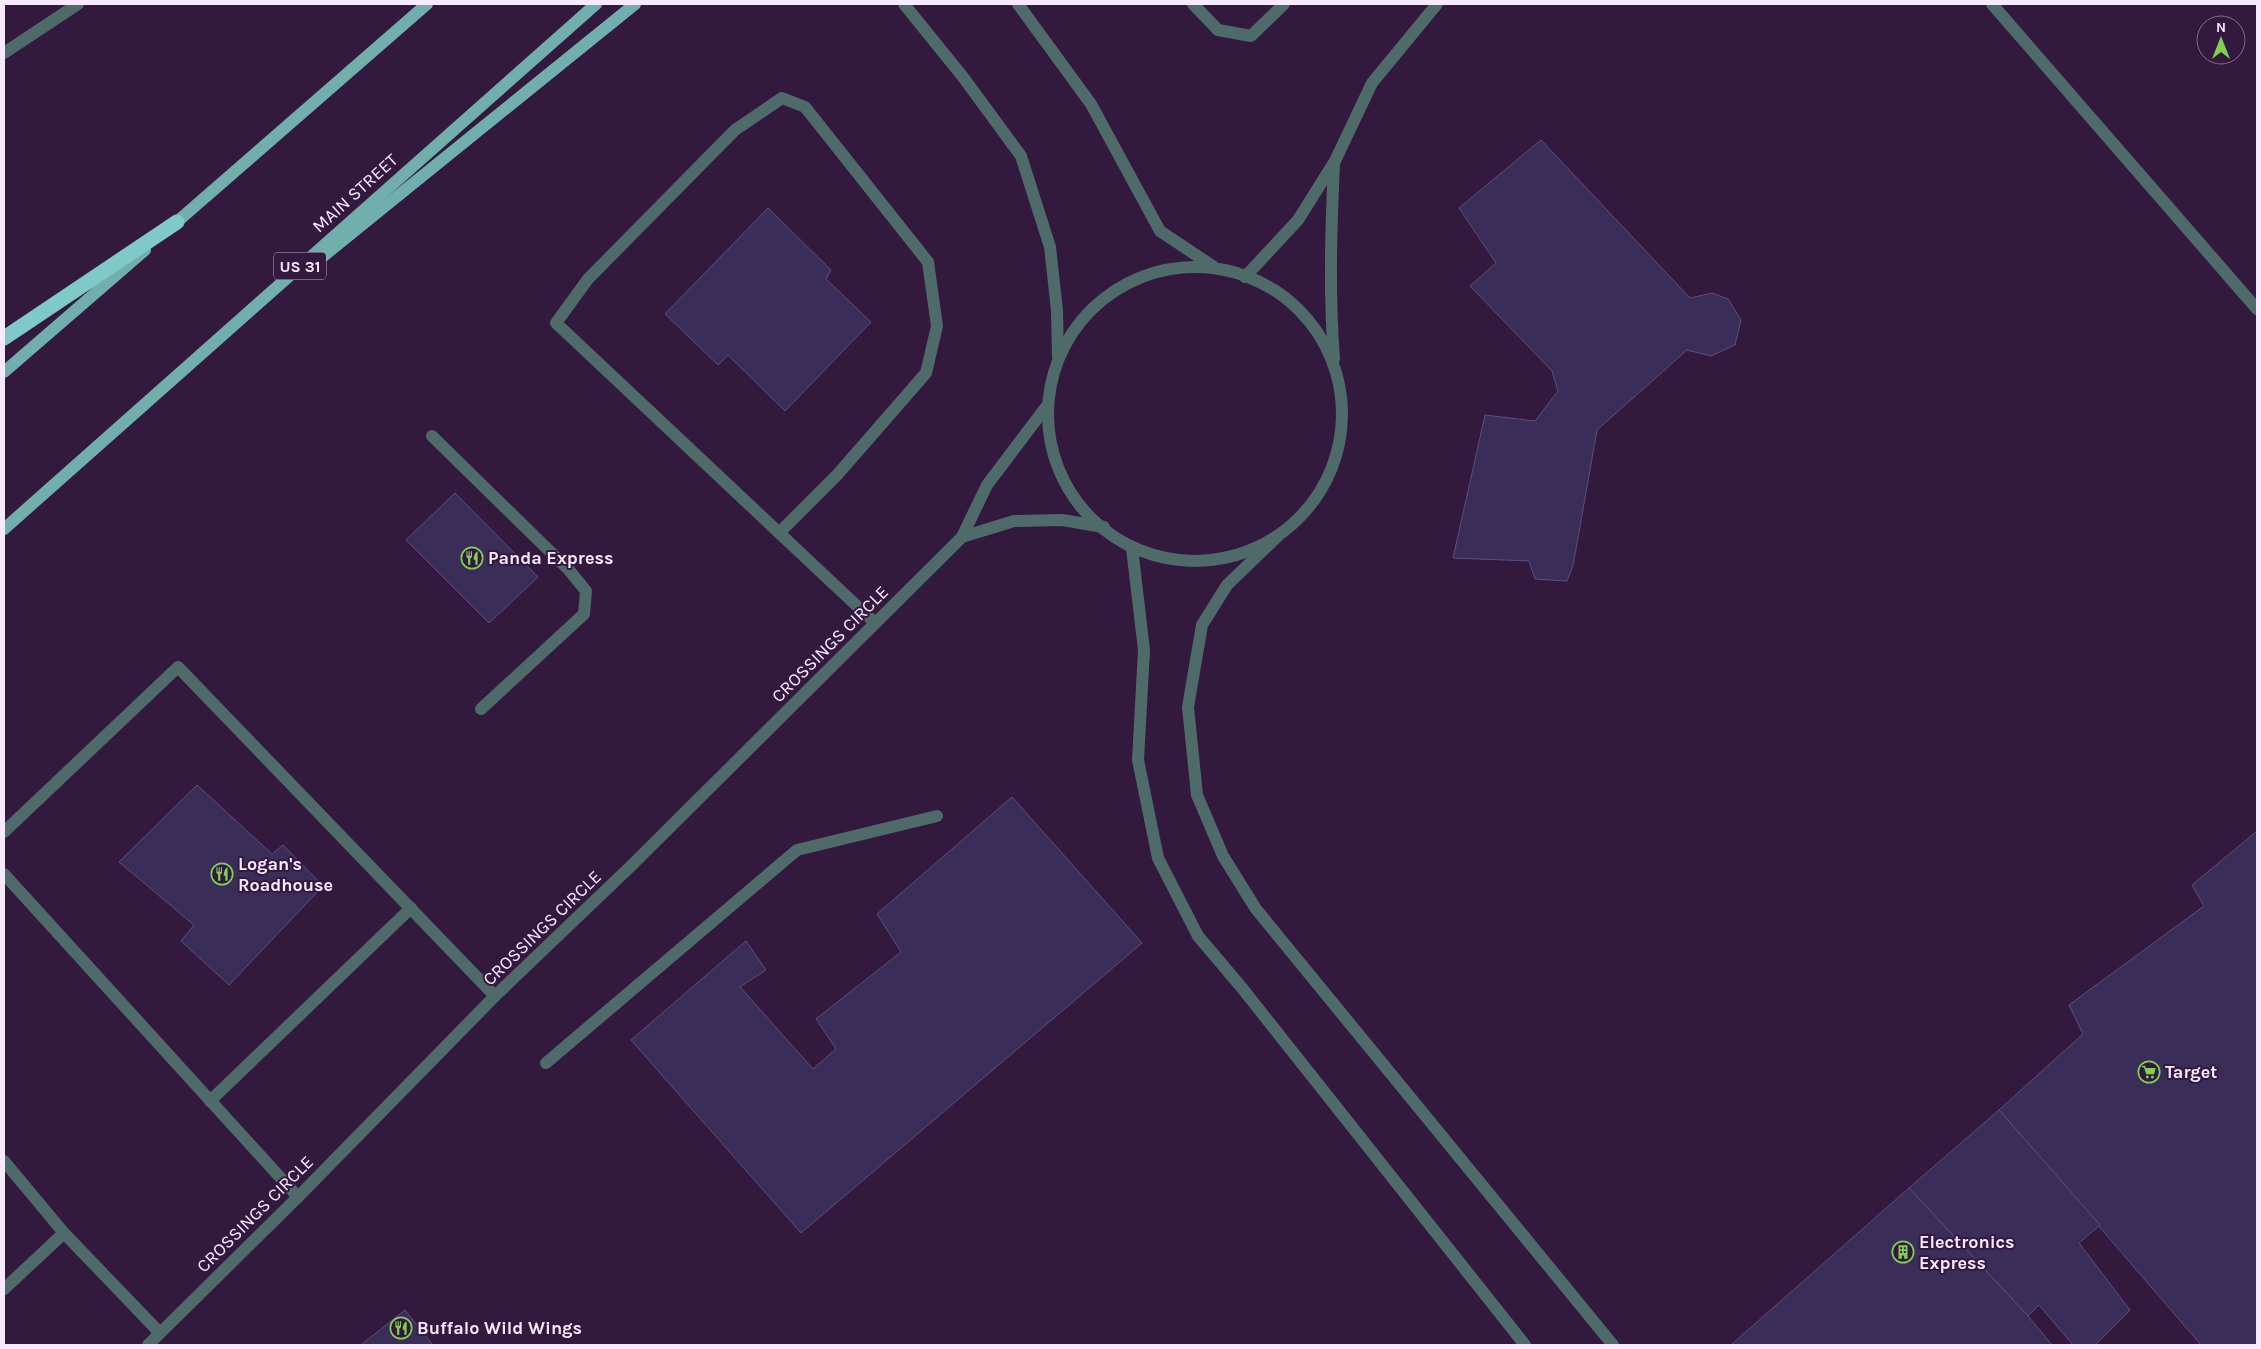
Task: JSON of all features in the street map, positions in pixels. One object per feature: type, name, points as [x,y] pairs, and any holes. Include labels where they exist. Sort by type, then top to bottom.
[{"type":"highway","points":[[4,338],[177,222]]},
{"type":"main road","points":[[4,372],[428,4]]},
{"type":"main road","name":"MAIN STREET","points":[[4,529],[596,4]]},
{"type":"main road","points":[[177,375],[634,4]]},
{"type":"lane","points":[[4,53],[78,4]]},
{"type":"lane","points":[[904,4],[963,77],[1021,156],[1050,247],[1057,310],[1058,356],[1046,407],[1054,462],[1080,507],[1132,548],[1178,560],[1230,558],[1278,536]]},
{"type":"lane","points":[[1018,4],[1091,104],[1160,231],[1214,267],[1245,277],[1307,317],[1334,361]]},
{"type":"lane","points":[[1193,4],[1218,30],[1251,36],[1284,4]]},
{"type":"lane","points":[[1245,277],[1298,220],[1335,161],[1372,84],[1437,4]]},
{"type":"lane","points":[[1992,4],[2257,309]]},
{"type":"lane","points":[[779,533],[837,475],[926,373],[937,326],[928,262],[805,107],[782,98],[735,130],[588,279],[556,323],[875,624]]},
{"type":"lane","points":[[1335,161],[1330,237],[1330,302],[1334,361],[1343,418],[1333,468],[1315,501],[1227,585],[1202,625],[1188,707],[1197,794],[1223,856],[1256,909],[1613,1345]]},
{"type":"lane","points":[[1058,356],[1079,321],[1118,287],[1163,269],[1214,267]]},
{"type":"lane","points":[[962,537],[987,485],[1046,407]]},
{"type":"lane","points":[[432,436],[569,570],[586,591],[584,614],[481,709]]},
{"type":"lane","points":[[962,537],[1014,521],[1062,520],[1106,528]]},
{"type":"lane","name":"CROSSINGS CIRCLE","points":[[148,1345],[298,1197],[495,996],[632,865],[962,537]]},
{"type":"lane","points":[[1132,548],[1144,650],[1138,760],[1158,858],[1198,936],[1242,988],[1524,1345]]},
{"type":"lane","points":[[4,832],[178,667],[495,996]]},
{"type":"lane","points":[[546,1063],[797,850],[937,816]]},
{"type":"lane","points":[[4,874],[298,1197]]},
{"type":"lane","points":[[210,1101],[411,908]]},
{"type":"lane","points":[[4,1161],[64,1233],[160,1333]]},
{"type":"lane","points":[[4,1289],[64,1233]]},
{"type":"building","points":[[1541,140],[1690,298],[1712,293],[1728,299],[1741,320],[1735,345],[1711,356],[1687,350],[1597,430],[1573,566],[1567,581],[1535,579],[1529,561],[1453,558],[1485,415],[1535,421],[1558,391],[1552,371],[1470,286],[1496,263],[1459,208]]},
{"type":"building","points":[[768,208],[831,270],[826,279],[871,322],[785,411],[728,355],[718,365],[665,314]]},
{"type":"building","name":"Panda Express","points":[[455,493],[538,577],[489,623],[406,540]]},
{"type":"building","name":"Logan's Roadhouse","points":[[197,785],[272,854],[283,845],[323,886],[229,985],[181,941],[194,925],[119,862]]},
{"type":"building","points":[[1012,797],[1142,943],[801,1233],[631,1040],[746,941],[766,970],[740,987],[813,1069],[836,1049],[816,1019],[901,952],[877,914]]},
{"type":"building","name":"Target","points":[[2257,831],[2257,1345],[2201,1345],[1999,1110],[2083,1034],[2069,1005],[2204,906],[2192,885]]},
{"type":"building","points":[[1999,1110],[2100,1225],[2079,1243],[2130,1310],[2095,1345],[2073,1345],[2039,1305],[2028,1316],[1909,1188]]},
{"type":"building","name":"Electronics Express","points":[[1909,1188],[2028,1316],[2052,1345],[1731,1345]]},
{"type":"building","name":"Buffalo Wild Wings","points":[[405,1310],[433,1345],[361,1345]]},
{"type":"place","name":"Panda Express","points":[[472,558]]},
{"type":"place","name":"Logan's Roadhouse","points":[[222,874]]},
{"type":"place","name":"Target","points":[[2149,1072]]},
{"type":"place","name":"Electronics Express","points":[[1903,1252]]},
{"type":"place","name":"Buffalo Wild Wings","points":[[401,1328]]}]
